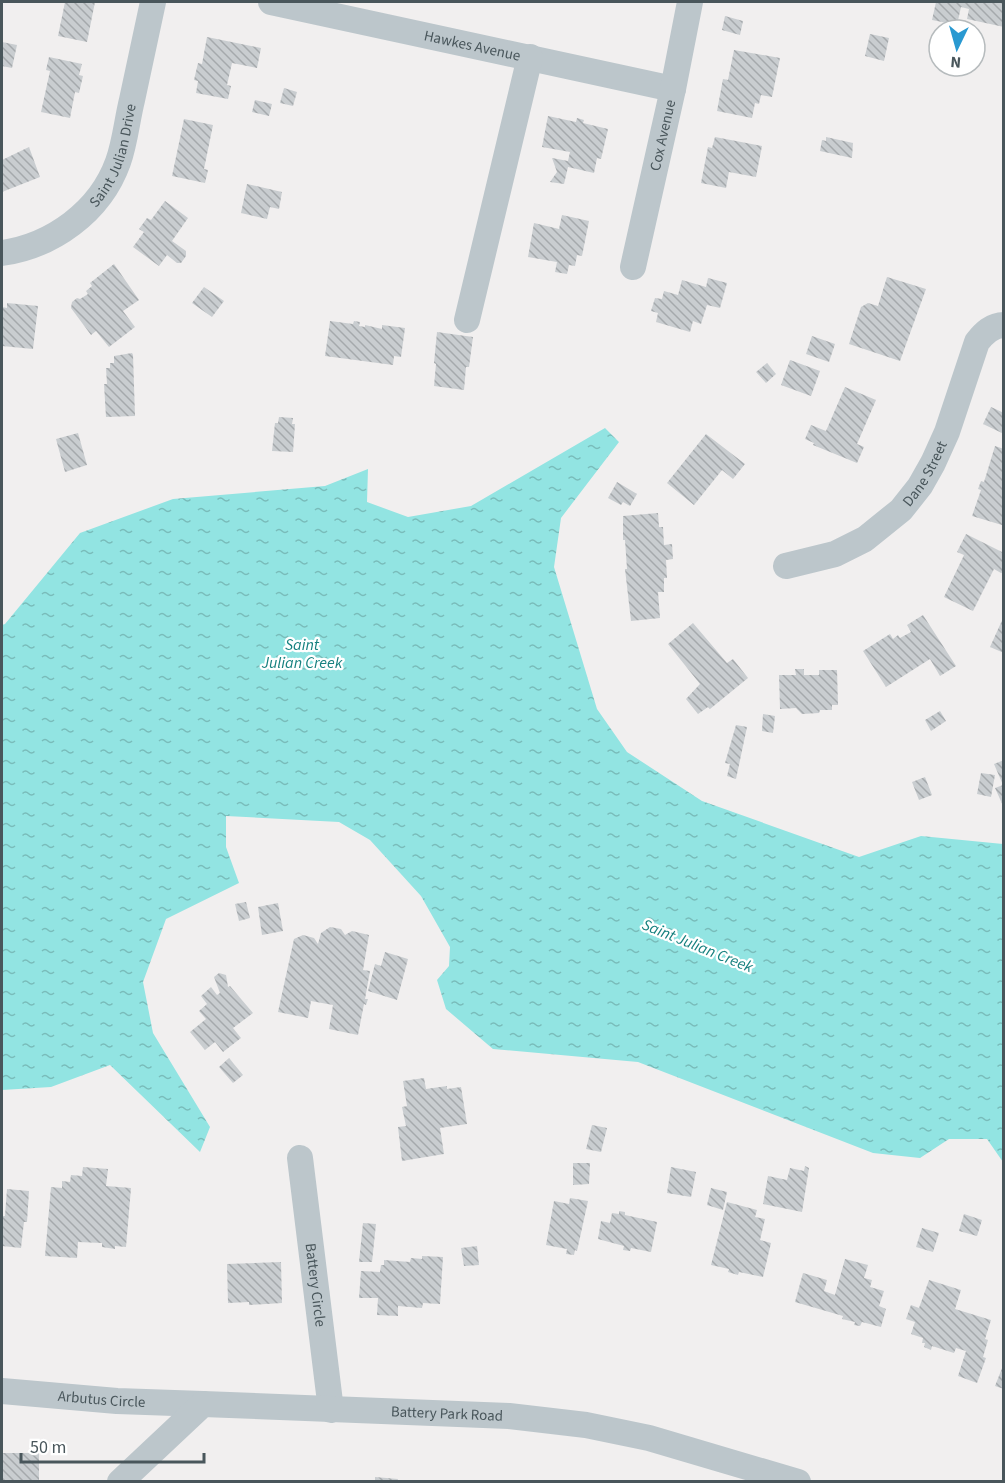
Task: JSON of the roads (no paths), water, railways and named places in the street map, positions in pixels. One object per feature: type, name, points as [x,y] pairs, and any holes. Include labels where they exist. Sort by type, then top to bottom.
[{"type":"street","name":"Saint Julian Drive","points":[[2,253],[44,241],[68,227],[87,210],[102,191],[118,162],[153,2]]},
{"type":"street","name":"Hawkes Avenue","points":[[271,2],[673,89]]},
{"type":"street","name":"Cox Avenue","points":[[633,267],[690,2]]},
{"type":"street","points":[[467,320],[530,57]]},
{"type":"street","name":"Dane Street","points":[[786,566],[835,554],[864,539],[902,510],[920,486],[947,432],[977,342],[984,333],[998,325],[1004,325]]},
{"type":"street","name":"Battery Circle","points":[[300,1158],[331,1410]]},
{"type":"street","name":"Arbutus Circle","points":[[2,1391],[117,1401],[203,1404]]},
{"type":"street","points":[[120,1482],[203,1404]]},
{"type":"street","name":"Battery Park Road","points":[[203,1404],[509,1416],[597,1427],[649,1438],[798,1482]]},
{"type":"water","name":"Saint Julian Creek","points":[[605,428],[619,442],[561,518],[554,567],[597,709],[627,752],[702,801],[859,857],[921,836],[1003,844],[1003,1162],[987,1139],[949,1139],[920,1158],[873,1153],[638,1062],[493,1049],[446,1009],[437,980],[449,966],[450,947],[421,896],[370,840],[339,822],[226,816],[226,847],[239,883],[166,919],[143,982],[153,1033],[210,1127],[200,1152],[110,1065],[51,1087],[2,1090],[2,625],[80,533],[173,499],[325,486],[368,469],[367,502],[408,517],[471,506]]}]
